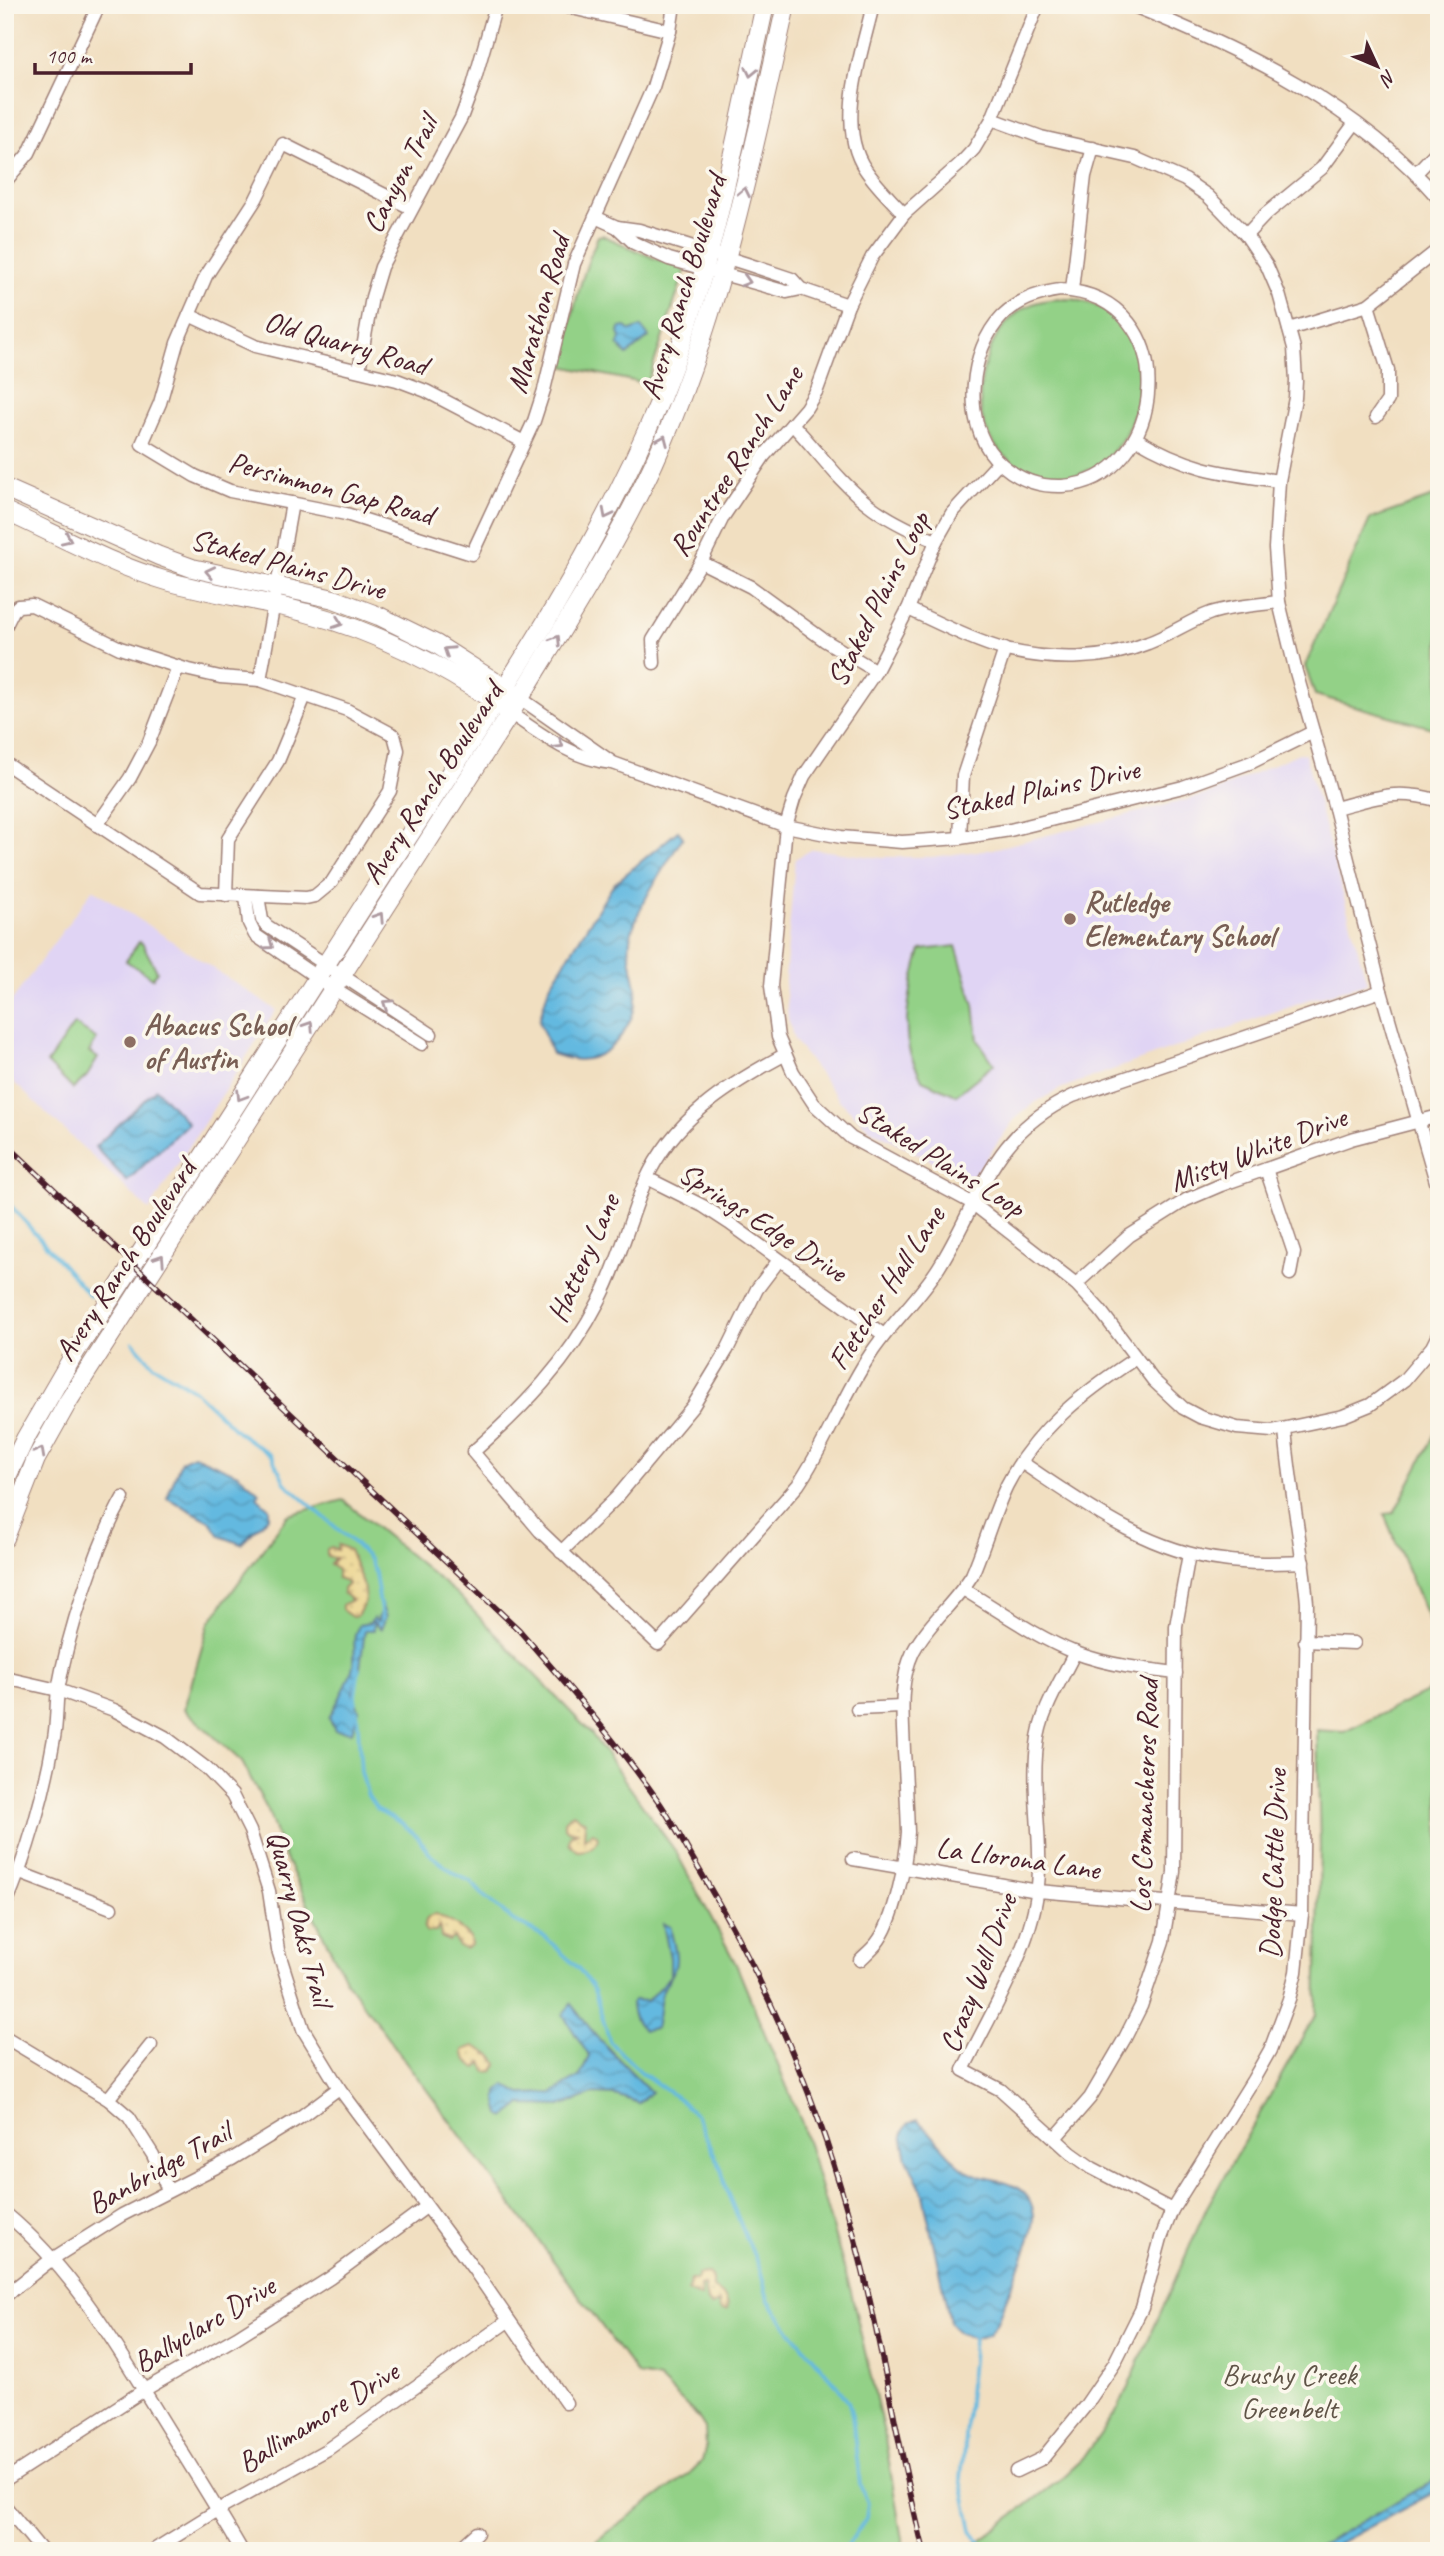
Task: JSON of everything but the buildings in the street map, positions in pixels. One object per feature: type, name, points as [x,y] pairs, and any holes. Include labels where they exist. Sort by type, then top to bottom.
[{"type":"main road","name":"Avery Ranch Boulevard","points":[[5,1481],[25,1439],[76,1351],[322,971],[590,584],[627,518],[654,461],[698,352],[716,263],[729,177],[765,5]]},
{"type":"main road","name":"Avery Ranch Boulevard","points":[[716,263],[739,218],[786,5]]},
{"type":"main road","name":"Staked Plains Drive","points":[[5,488],[192,568],[334,599],[379,616],[436,644],[508,700]]},
{"type":"main road","name":"Staked Plains Drive","points":[[5,511],[133,569],[164,580],[212,594],[306,613],[382,639],[508,700]]},
{"type":"main road","name":"Avery Ranch Boulevard","points":[[5,1538],[36,1459],[69,1400],[338,981],[508,700]]},
{"type":"street","points":[[5,182],[29,153],[99,5]]},
{"type":"street","name":"Canyon Trail","points":[[359,370],[372,296],[381,267],[461,118],[496,5]]},
{"type":"street","points":[[559,5],[670,32]]},
{"type":"street","name":"Marathon Road","points":[[472,555],[534,421],[574,264],[653,87],[670,32],[674,5]]},
{"type":"street","points":[[873,5],[857,76],[850,124],[853,145],[870,176],[904,214]]},
{"type":"street","name":"Rountree Ranch Lane","points":[[653,663],[653,640],[701,562],[723,517],[764,456],[817,390],[828,366],[848,304],[872,257],[904,214],[974,149],[992,119],[1038,5]]},
{"type":"street","points":[[1131,5],[1230,46],[1296,83],[1355,122],[1416,173],[1439,199]]},
{"type":"street","points":[[992,119],[1041,137],[1135,158],[1185,180],[1208,196],[1246,235],[1273,280],[1289,329],[1296,365],[1295,398],[1279,481],[1275,548],[1279,602],[1381,990],[1439,1192]]},
{"type":"street","points":[[1246,235],[1266,214],[1322,168],[1355,122]]},
{"type":"street","points":[[188,316],[206,276],[256,199],[282,145],[411,208]]},
{"type":"street","points":[[1072,290],[1085,176],[1093,148]]},
{"type":"street","points":[[1416,173],[1439,149]]},
{"type":"street","points":[[595,217],[617,227],[639,230],[787,292],[801,289],[848,304]]},
{"type":"street","points":[[1289,329],[1367,305],[1439,249]]},
{"type":"street","points":[[1072,290],[1089,294],[1119,312],[1141,338],[1149,365],[1144,412],[1135,438],[1126,452],[1103,473],[1085,482],[1068,486],[1040,485],[1013,474],[999,463],[982,440],[974,414],[975,380],[984,344],[996,324],[1015,305],[1045,292],[1072,290]]},
{"type":"street","points":[[1367,305],[1384,351],[1389,383],[1388,400],[1376,417]]},
{"type":"street","name":"Old Quarry Road","points":[[188,316],[255,345],[397,380],[426,391],[524,442]]},
{"type":"street","name":"Persimmon Gap Road","points":[[188,316],[177,343],[160,403],[142,444],[230,491],[346,514],[472,555]]},
{"type":"street","points":[[792,424],[867,504],[884,516],[936,541]]},
{"type":"street","points":[[1135,438],[1203,470],[1279,481]]},
{"type":"street","name":"Staked Plains Loop","points":[[999,463],[952,513],[936,541],[908,609],[876,671],[804,776],[794,799],[786,825],[771,986],[774,1018],[784,1055],[814,1104],[839,1129],[859,1143],[972,1203],[1076,1283],[1168,1396],[1200,1417],[1256,1431],[1285,1429],[1343,1416],[1370,1405],[1404,1380],[1432,1347],[1439,1333]]},
{"type":"street","points":[[260,680],[292,503]]},
{"type":"street","points":[[701,562],[751,587],[824,640],[876,671]]},
{"type":"street","points":[[908,609],[1005,649],[1053,656],[1103,656],[1147,644],[1199,618],[1225,609],[1279,602]]},
{"type":"street","points":[[5,627],[18,606],[32,605],[120,648],[220,677],[260,680],[347,710],[394,736],[398,750],[390,791],[332,882],[325,890],[306,898],[200,893],[5,763]]},
{"type":"street","points":[[960,838],[963,776],[1005,649]]},
{"type":"street","points":[[97,825],[130,778],[149,742],[178,667]]},
{"type":"street","points":[[226,895],[228,839],[278,761],[305,695]]},
{"type":"street","name":"Staked Plains Drive","points":[[508,700],[573,752],[596,762],[612,763],[786,825],[820,834],[902,842],[960,838],[1010,830],[1183,787],[1252,762],[1313,732]]},
{"type":"street","points":[[1335,808],[1397,793],[1417,795],[1439,802]]},
{"type":"street","points":[[252,896],[267,926],[322,971],[427,1039]]},
{"type":"street","name":"Fletcher Hall Lane","points":[[658,1644],[798,1485],[816,1459],[858,1376],[884,1335],[926,1287],[941,1264],[972,1203],[1013,1138],[1028,1122],[1048,1107],[1073,1096],[1381,990]]},
{"type":"street","name":"Hattery Lane","points":[[658,1644],[561,1552],[473,1452],[517,1413],[566,1357],[612,1273],[647,1178],[670,1141],[706,1102],[728,1086],[784,1055]]},
{"type":"street","name":"Misty White Drive","points":[[1076,1283],[1129,1236],[1198,1195],[1351,1139],[1439,1116]]},
{"type":"street","points":[[1266,1169],[1294,1253],[1290,1274]]},
{"type":"street","name":"Springs Edge Drive","points":[[647,1178],[703,1206],[884,1335]]},
{"type":"street","points":[[561,1552],[617,1497],[693,1406],[727,1350],[757,1289],[779,1260]]},
{"type":"street","points":[[860,1960],[877,1943],[885,1929],[903,1868],[908,1832],[901,1707],[905,1674],[914,1651],[929,1627],[963,1589],[979,1557],[1008,1484],[1021,1462],[1053,1422],[1076,1400],[1136,1358]]},
{"type":"street","name":"Dodge Cattle Drive","points":[[1016,2472],[1043,2458],[1086,2405],[1114,2364],[1142,2308],[1161,2238],[1172,2210],[1270,2050],[1296,1972],[1302,1914],[1307,1603],[1285,1429]]},
{"type":"street","points":[[1021,1462],[1119,1525],[1167,1548],[1250,1563],[1303,1562]]},
{"type":"street","points":[[5,1906],[20,1873],[55,1737],[58,1690],[79,1605],[123,1498]]},
{"type":"street","name":"Los Comancheros Road","points":[[1055,2138],[1090,2098],[1136,2017],[1154,1971],[1170,1903],[1176,1813],[1177,1626],[1189,1554]]},
{"type":"street","points":[[963,1589],[1075,1652],[1128,1668],[1176,1674]]},
{"type":"street","points":[[1305,1641],[1354,1643]]},
{"type":"street","name":"Crazy Well Drive","points":[[1075,1652],[1041,1723],[1037,1743],[1038,1891],[1027,1935],[963,2070],[1000,2090],[1092,2168],[1172,2210]]},
{"type":"street","name":"Quarry Oaks Trail","points":[[5,1678],[58,1690],[114,1710],[165,1737],[206,1769],[232,1795],[250,1830],[269,1891],[278,1950],[303,2029],[339,2088],[475,2272],[566,2403]]},
{"type":"street","points":[[857,1709],[901,1707]]},
{"type":"street","name":"La Llorona Lane","points":[[853,1859],[1038,1891],[1302,1914]]},
{"type":"street","points":[[20,1873],[111,1908]]},
{"type":"street","points":[[5,2037],[108,2099],[129,2116],[153,2155],[168,2190]]},
{"type":"street","points":[[108,2099],[151,2045]]},
{"type":"street","name":"Banbridge Trail","points":[[5,2297],[52,2259],[122,2215],[232,2159],[299,2118],[339,2088]]},
{"type":"street","name":"Ballyclarc Drive","points":[[5,2480],[144,2390],[237,2337],[330,2278],[426,2207]]},
{"type":"street","points":[[5,2213],[25,2229],[52,2259],[95,2314],[242,2551]]},
{"type":"street","name":"Ballimamore Drive","points":[[152,2551],[218,2510],[328,2449],[508,2321]]},
{"type":"street","points":[[5,2506],[42,2551]]},
{"type":"street","points":[[457,2551],[477,2533]]},
{"type":"shaded area","name":"Rutledge Elementary School","points":[[1299,753],[1305,754],[1367,983],[1304,1001],[1062,1088],[1034,1103],[1014,1120],[973,1177],[965,1178],[870,1129],[840,1101],[794,1040],[788,1018],[785,980],[795,859],[813,849],[872,857],[932,857],[993,849],[1209,794]]},
{"type":"shaded area","name":"Abacus School of Austin","points":[[93,889],[276,1010],[149,1210],[5,1074],[5,1010]]},
{"type":"green space","points":[[602,235],[656,259],[686,268],[647,384],[562,366],[581,284],[598,236]]},
{"type":"green space","points":[[1055,299],[1073,299],[1099,307],[1123,329],[1136,357],[1139,389],[1132,420],[1116,447],[1094,467],[1065,477],[1031,472],[1004,455],[986,429],[980,396],[986,361],[1001,329],[1032,304]]},
{"type":"green space","points":[[1439,495],[1439,730],[1315,695],[1305,666],[1370,519]]},
{"type":"green space","points":[[139,942],[157,971],[153,978],[126,961]]},
{"type":"green space","points":[[956,946],[974,1005],[978,1040],[994,1064],[956,1095],[922,1080],[910,1053],[907,1025],[912,986],[921,950]]},
{"type":"green space","points":[[74,1024],[97,1039],[89,1052],[98,1058],[87,1076],[73,1089],[47,1063]]},
{"type":"green space","points":[[1439,1426],[1439,1644],[1384,1514],[1394,1513]]},
{"type":"green space","points":[[343,1500],[457,1594],[591,1733],[676,1852],[736,1964],[802,2123],[851,2292],[884,2433],[904,2551],[586,2551],[606,2533],[688,2475],[702,2461],[706,2446],[705,2428],[698,2417],[659,2379],[638,2375],[346,1981],[283,1853],[268,1811],[242,1762],[184,1709],[209,1623],[288,1515]]},
{"type":"green space","name":"Brushy Creek Greenbelt","points":[[1439,1686],[1439,2477],[1311,2551],[977,2551],[975,2544],[1061,2479],[1083,2459],[1119,2407],[1207,2207],[1316,2014],[1320,1847],[1317,1730],[1344,1732]]},
{"type":"sand","points":[[338,1545],[349,1550],[363,1584],[365,1601],[357,1616],[352,1617],[342,1610],[342,1605],[351,1600],[343,1593],[348,1584],[337,1578],[337,1570],[330,1564],[336,1558],[327,1557],[327,1549],[331,1547],[337,1550]]},
{"type":"sand","points":[[573,1813],[585,1822],[584,1839],[593,1832],[597,1835],[598,1839],[588,1850],[578,1851],[569,1843],[570,1835],[577,1832],[568,1830],[564,1821]]},
{"type":"sand","points":[[436,1914],[456,1925],[470,1938],[471,1945],[465,1949],[459,1947],[454,1937],[449,1941],[441,1937],[439,1925],[436,1932],[427,1932],[424,1928],[426,1921]]},
{"type":"sand","points":[[474,2046],[492,2056],[498,2064],[494,2071],[486,2072],[482,2062],[477,2068],[467,2060],[463,2050]]},
{"type":"sand","points":[[708,2274],[713,2279],[713,2288],[726,2300],[727,2310],[719,2307],[719,2302],[712,2306],[707,2302],[704,2285],[700,2286],[701,2297],[688,2291],[690,2280],[696,2280],[698,2275]]},
{"type":"water","points":[[626,327],[631,331],[641,327],[649,337],[627,355],[618,345],[621,338],[620,328]]},
{"type":"water","points":[[678,831],[683,837],[648,895],[630,938],[636,999],[625,1030],[611,1047],[588,1059],[578,1060],[552,1054],[539,1021],[549,987],[614,884]]},
{"type":"water","points":[[156,1089],[188,1123],[127,1181],[95,1147]]},
{"type":"water","points":[[194,1455],[238,1474],[260,1493],[257,1497],[269,1508],[269,1516],[241,1544],[220,1536],[210,1521],[167,1498],[181,1461]]},
{"type":"water","points":[[382,1606],[386,1617],[381,1629],[373,1622],[374,1630],[365,1630],[360,1668],[353,1693],[359,1710],[352,1732],[335,1730],[329,1718],[351,1674],[357,1630],[359,1625],[370,1623],[373,1618],[377,1621]]},
{"type":"water","points":[[663,1924],[671,1927],[676,1965],[661,1995],[656,2028],[644,2030],[634,2018],[631,2003],[634,2000],[647,2001],[670,1976],[670,1958]]},
{"type":"water","points":[[571,2004],[597,2037],[651,2092],[639,2103],[615,2095],[593,2094],[561,2106],[521,2105],[505,2117],[500,2115],[498,2092],[505,2085],[521,2094],[552,2093],[580,2076],[589,2056],[563,2015]]},
{"type":"water","points":[[917,2120],[962,2167],[1018,2188],[1027,2196],[1032,2206],[1033,2225],[1025,2252],[997,2322],[988,2335],[974,2339],[958,2332],[950,2322],[922,2190],[907,2159],[902,2135],[908,2124]]},
{"type":"water","points":[[1439,2477],[1439,2490],[1325,2551],[1311,2551]]},
{"type":"waterway","points":[[5,1199],[90,1296]]},
{"type":"waterway","points":[[133,1342],[153,1365],[194,1390],[238,1432],[272,1456],[285,1483],[369,1559],[375,1573],[381,1612]]},
{"type":"waterway","points":[[356,1703],[359,1669]]},
{"type":"waterway","points":[[357,1711],[361,1772],[368,1796],[377,1809],[401,1823],[418,1837],[429,1853],[455,1874],[470,1881],[514,1921],[545,1937],[579,1969],[594,1990],[610,2042],[642,2073],[695,2114],[721,2168],[727,2192],[760,2270],[768,2299],[787,2327],[848,2402],[860,2485],[868,2503],[866,2518],[844,2551]]},
{"type":"waterway","points":[[974,2339],[961,2479],[972,2530],[985,2551]]},
{"type":"waterway","points":[[1432,2489],[1439,2498]]},
{"type":"railway","points":[[5,1143],[519,1630],[609,1736],[664,1810],[723,1911],[766,1994],[819,2121],[858,2252],[924,2551]]},
{"type":"place","name":"Rutledge Elementary School","points":[[1070,919]]},
{"type":"place","name":"Abacus School of Austin","points":[[130,1042]]}]
